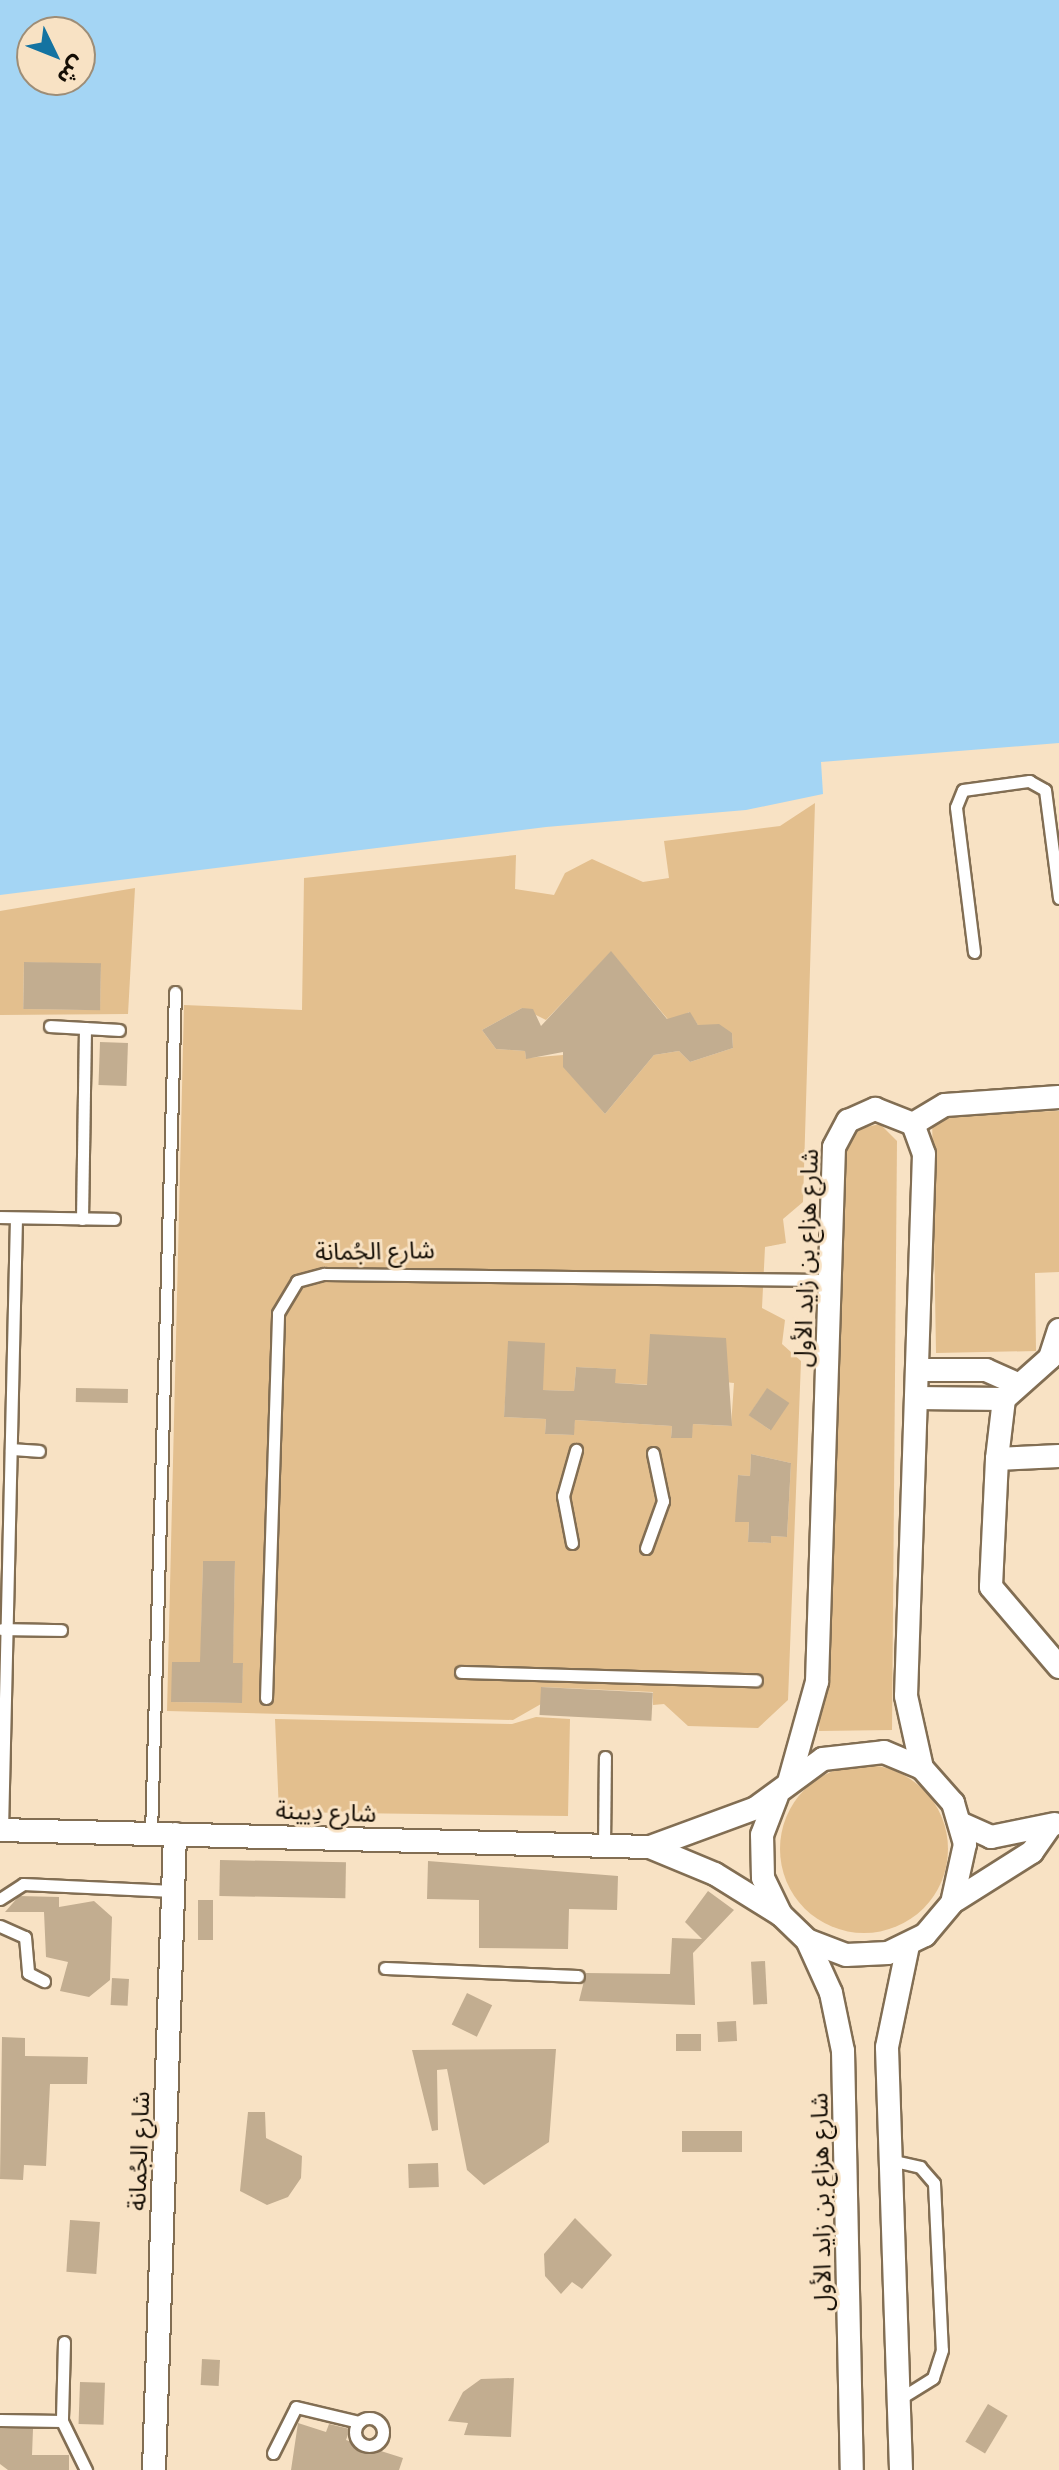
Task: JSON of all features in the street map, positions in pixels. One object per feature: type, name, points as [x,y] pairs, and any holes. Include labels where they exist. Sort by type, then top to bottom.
[{"type":"street","points":[[952,1903],[965,1865],[962,1824],[922,1768],[906,1696],[924,1154],[913,1124],[945,1105],[1059,1097]]},
{"type":"street","name":"شارع هزاع بن زايد الأول","points":[[783,1789],[817,1682],[837,1137],[856,1115],[875,1109],[913,1124]]},
{"type":"street","points":[[916,1398],[1010,1391],[1045,1364],[1059,1330]]},
{"type":"street","points":[[917,1370],[986,1370],[1010,1391]]},
{"type":"street","points":[[1010,1391],[997,1459],[991,1587],[1059,1667]]},
{"type":"street","points":[[997,1459],[1059,1456]]},
{"type":"street","points":[[908,1946],[846,1955],[807,1940],[781,1915],[760,1857],[783,1789],[843,1752],[884,1752],[922,1768]]},
{"type":"street","name":"شارع دِيينة","points":[[650,1847],[783,1789]]},
{"type":"street","points":[[962,1824],[1006,1836],[1053,1825]]},
{"type":"street","points":[[901,2470],[890,2160],[889,2023],[908,1946],[952,1903],[1032,1852],[1053,1825]]},
{"type":"street","name":"شارع دِيينة","points":[[1,1830],[650,1847],[715,1874],[781,1915]]},
{"type":"street","name":"شارع الجُمانة","points":[[154,2470],[175,1834]]},
{"type":"street","points":[[1006,1836],[1012,1862]]},
{"type":"street","name":"شارع هزاع بن زايد الأول","points":[[807,1940],[831,1993],[843,2051],[852,2470]]},
{"type":"lane","points":[[974,952],[956,807],[963,790],[1029,781],[1045,790],[1059,898]]},
{"type":"lane","points":[[151,1834],[175,992]]},
{"type":"lane","points":[[50,1026],[119,1030]]},
{"type":"lane","points":[[82,1219],[85,1028]]},
{"type":"lane","points":[[0,1217],[114,1219]]},
{"type":"lane","points":[[1,1830],[3,1629],[16,1218]]},
{"type":"lane","name":"شارع الجُمانة","points":[[266,1698],[278,1313],[297,1281],[324,1274],[830,1280]]},
{"type":"lane","points":[[11,1449],[39,1451]]},
{"type":"lane","points":[[572,1543],[563,1496],[576,1450]]},
{"type":"lane","points":[[646,1548],[663,1501],[653,1453]]},
{"type":"lane","points":[[3,1629],[61,1630]]},
{"type":"lane","points":[[461,1672],[756,1680]]},
{"type":"lane","points":[[604,1846],[605,1757]]},
{"type":"lane","points":[[0,1899],[23,1884],[173,1891]]},
{"type":"lane","points":[[0,1926],[25,1937],[28,1973],[44,1981]]},
{"type":"lane","points":[[385,1968],[578,1976]]},
{"type":"lane","points":[[890,2160],[920,2167],[934,2183],[942,2350],[933,2378],[899,2400]]},
{"type":"lane","points":[[64,2342],[62,2421],[86,2470]]},
{"type":"lane","points":[[273,2453],[296,2407],[359,2422]]},
{"type":"lane","points":[[0,2420],[62,2421]]},
{"type":"shaded area","points":[[815,803],[803,1202],[783,1219],[786,1243],[765,1247],[762,1308],[785,1320],[782,1344],[801,1361],[788,1700],[758,1728],[688,1726],[664,1704],[653,1705],[653,1692],[542,1687],[541,1704],[513,1720],[167,1711],[184,1005],[302,1010],[304,878],[516,855],[515,889],[554,895],[565,873],[592,859],[643,882],[669,878],[664,841],[780,826]],"holes":[[[611,952],[671,1023],[689,1012],[698,1025],[732,1033],[733,1048],[690,1062],[679,1051],[654,1055],[605,1114],[564,1067],[563,1055],[526,1058],[525,1051],[496,1049],[482,1030],[522,1008],[546,1020]],[[726,1338],[724,1382],[734,1383],[731,1426],[693,1424],[691,1438],[671,1437],[672,1426],[575,1420],[573,1435],[545,1434],[546,1419],[504,1417],[509,1342],[543,1390],[574,1391],[576,1367],[615,1369],[615,1383],[654,1385]],[[767,1389],[788,1403],[770,1430],[749,1415]],[[751,1454],[791,1463],[787,1537],[771,1536],[770,1543],[748,1542],[749,1522],[736,1522],[738,1475],[750,1476]],[[203,1561],[235,1562],[233,1646],[201,1645]],[[243,1664],[241,1703],[171,1702]]]},
{"type":"shaded area","points":[[135,888],[128,1014],[0,1015],[0,911]],"holes":[[[24,962],[101,965],[100,1010],[23,1009]]]},
{"type":"shaded area","points":[[1059,1111],[1059,1272],[1035,1273],[1036,1351],[936,1353],[932,1114]]},
{"type":"shaded area","points":[[880,1124],[897,1141],[892,1730],[819,1731],[838,1156],[853,1130]]},
{"type":"shaded area","points":[[536,1717],[570,1719],[568,1816],[279,1812],[275,1719],[512,1724]]},
{"type":"shaded area","points":[[864,1765],[896,1771],[923,1790],[942,1817],[948,1849],[942,1881],[923,1908],[896,1927],[864,1933],[832,1927],[805,1908],[786,1881],[780,1849],[786,1817],[805,1790],[832,1771]]},
{"type":"water","points":[[0,0],[1059,0],[1059,743],[821,762],[823,794],[746,810],[546,827],[0,895]]},
{"type":"building","points":[[611,951],[667,1019],[690,1012],[698,1025],[719,1024],[732,1033],[733,1048],[690,1062],[679,1051],[654,1055],[605,1114],[563,1067],[563,1052],[526,1059],[525,1051],[496,1049],[482,1030],[522,1008],[533,1009],[541,1026]]},
{"type":"building","points":[[24,962],[101,963],[100,1010],[23,1009]]},
{"type":"building","points":[[100,1042],[128,1043],[126,1086],[98,1085]]},
{"type":"building","points":[[650,1334],[726,1338],[732,1426],[693,1424],[692,1438],[671,1438],[672,1426],[575,1420],[574,1435],[545,1434],[546,1419],[504,1417],[508,1341],[545,1343],[543,1390],[574,1391],[576,1367],[616,1369],[615,1383],[647,1385]]},
{"type":"building","points":[[76,1388],[128,1389],[128,1403],[76,1402]]},
{"type":"building","points":[[767,1388],[789,1403],[771,1430],[749,1415]]},
{"type":"building","points":[[751,1454],[791,1463],[787,1537],[771,1536],[771,1543],[748,1542],[749,1522],[735,1522],[738,1475],[750,1476]]},
{"type":"building","points":[[203,1561],[235,1561],[233,1663],[243,1663],[242,1703],[171,1702],[172,1662],[200,1662]]},
{"type":"building","points":[[541,1687],[653,1693],[651,1721],[540,1715]]},
{"type":"building","points":[[220,1860],[346,1862],[345,1898],[219,1896]]},
{"type":"building","points":[[428,1861],[618,1876],[617,1910],[569,1909],[568,1949],[479,1948],[479,1900],[427,1899]]},
{"type":"building","points":[[708,1891],[734,1910],[693,1953],[695,2005],[579,2001],[586,1973],[670,1974],[672,1938],[702,1939],[685,1922]]},
{"type":"building","points":[[19,1896],[59,1897],[59,1907],[94,1901],[112,1917],[110,1980],[89,1997],[60,1991],[68,1962],[46,1957],[44,1912],[5,1912]]},
{"type":"building","points":[[198,1900],[213,1900],[213,1940],[198,1940]]},
{"type":"building","points":[[765,1961],[767,2004],[753,2005],[751,1962]]},
{"type":"building","points":[[112,1978],[129,1979],[128,2006],[111,2005]]},
{"type":"building","points":[[467,1993],[492,2005],[477,2037],[452,2024]]},
{"type":"building","points":[[736,2021],[737,2041],[718,2042],[717,2022]]},
{"type":"building","points":[[676,2034],[701,2034],[701,2051],[676,2051]]},
{"type":"building","points":[[2,2037],[25,2038],[25,2056],[88,2057],[87,2084],[50,2084],[46,2166],[24,2165],[23,2180],[0,2179]]},
{"type":"building","points":[[556,2049],[549,2142],[484,2185],[467,2170],[447,2069],[437,2070],[438,2130],[432,2131],[412,2050]]},
{"type":"building","points":[[248,2112],[265,2112],[266,2138],[302,2156],[301,2178],[288,2197],[267,2205],[240,2191]]},
{"type":"building","points":[[682,2131],[742,2131],[742,2152],[682,2152]]},
{"type":"building","points":[[438,2163],[439,2187],[409,2188],[408,2164]]},
{"type":"building","points":[[575,2218],[612,2255],[582,2289],[572,2282],[561,2294],[545,2276],[544,2254]]},
{"type":"building","points":[[70,2220],[100,2222],[96,2274],[66,2272]]},
{"type":"building","points":[[202,2359],[220,2360],[219,2386],[201,2385]]},
{"type":"building","points":[[514,2378],[511,2437],[464,2435],[468,2423],[448,2421],[463,2392],[481,2379]]},
{"type":"building","points":[[80,2382],[105,2383],[104,2425],[79,2424]]},
{"type":"building","points":[[988,2404],[1008,2416],[985,2454],[965,2442]]},
{"type":"building","points":[[298,2423],[326,2432],[329,2424],[350,2429],[346,2440],[403,2458],[399,2470],[291,2470]]},
{"type":"building","points":[[0,2428],[33,2429],[32,2455],[69,2455],[69,2470],[8,2470],[0,2464]]}]
